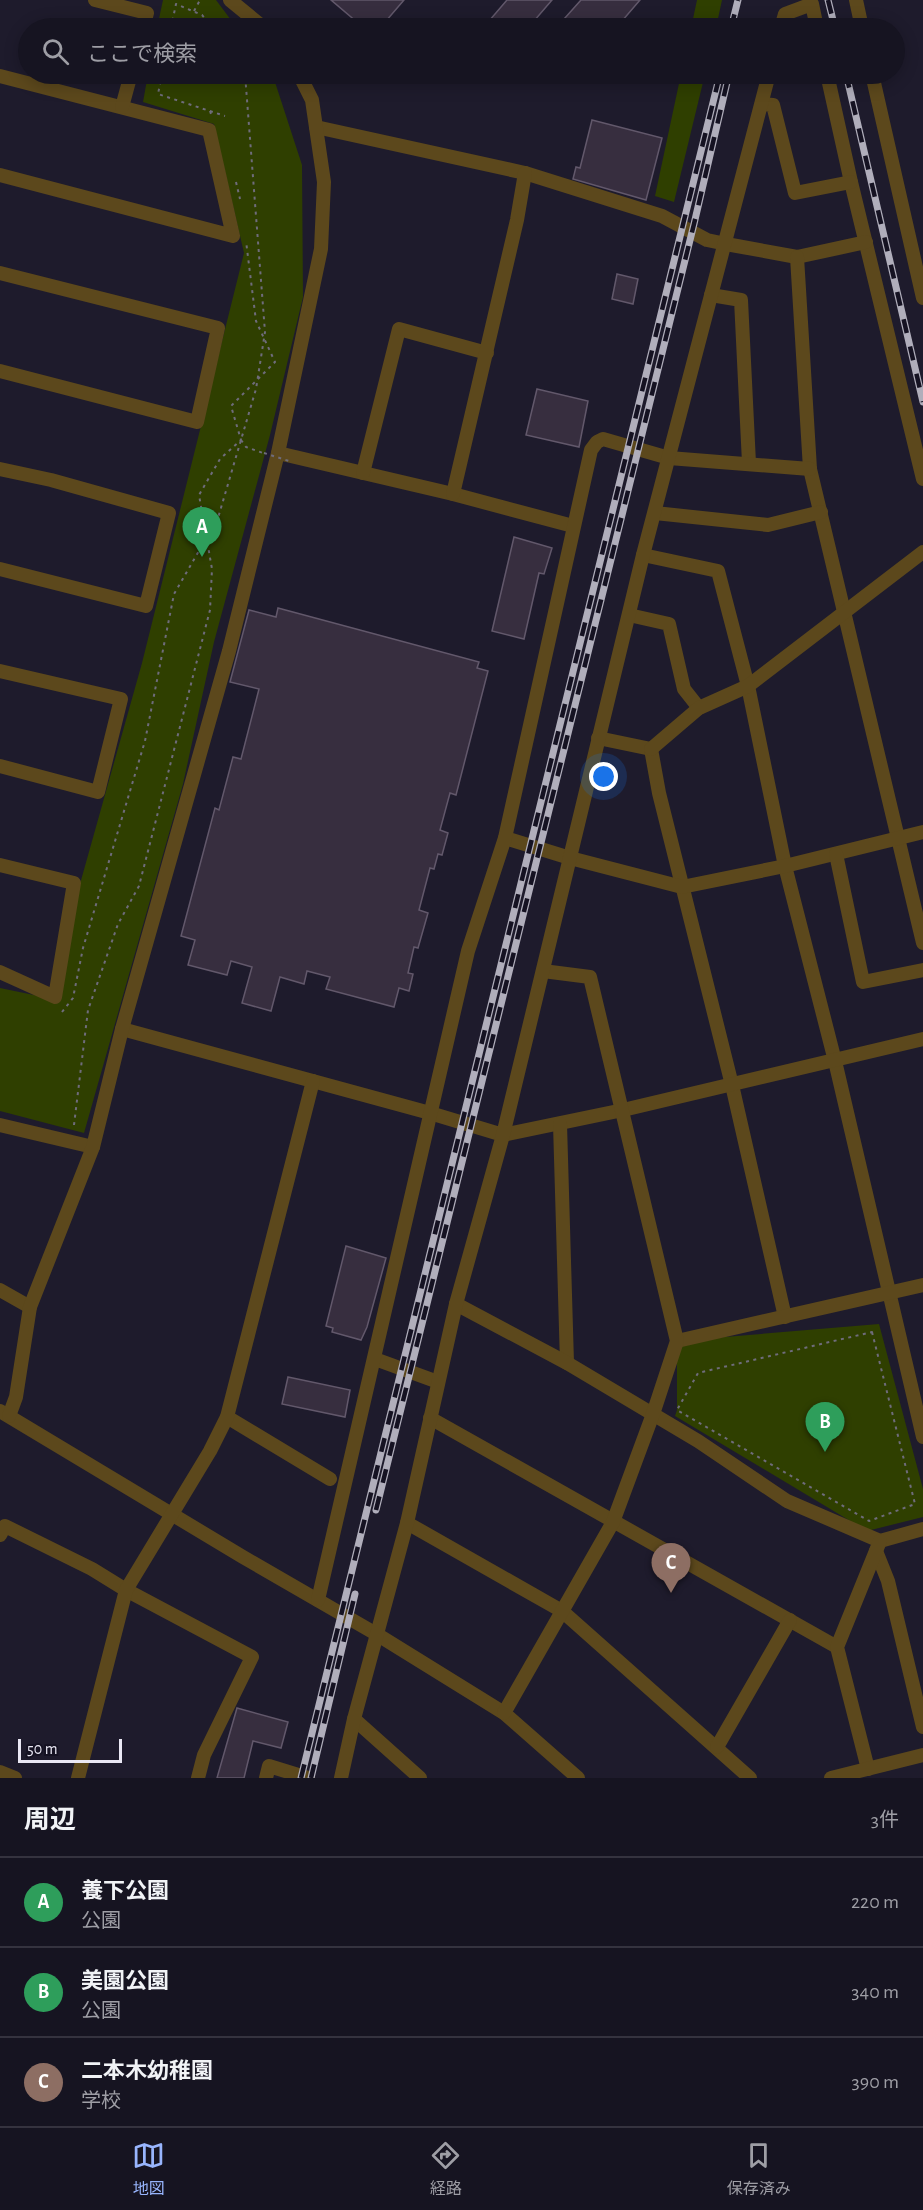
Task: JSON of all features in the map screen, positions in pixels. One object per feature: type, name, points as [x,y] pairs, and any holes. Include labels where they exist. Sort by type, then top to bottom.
[{"type":"street","points":[[95,0],[147,13],[146,18]]},
{"type":"street","points":[[230,0],[252,18]]},
{"type":"street","points":[[856,0],[860,18]]},
{"type":"street","points":[[784,18],[785,14],[812,4],[815,18]]},
{"type":"street","points":[[0,76],[18,81]]},
{"type":"street","points":[[0,175],[233,236],[209,130],[31,84]]},
{"type":"street","points":[[122,107],[128,84]]},
{"type":"street","points":[[304,84],[312,100],[324,182],[321,249],[277,456],[229,651],[122,1029],[93,1147],[30,1307],[16,1397],[4,1414],[378,1635],[504,1713],[578,1778]]},
{"type":"street","points":[[341,1778],[354,1719],[407,1523],[456,1304],[504,1135],[643,555],[767,84]]},
{"type":"street","points":[[829,84],[923,479]]},
{"type":"street","points":[[874,84],[923,298]]},
{"type":"street","points":[[762,104],[773,105],[795,193],[851,182]]},
{"type":"street","points":[[316,127],[525,173],[662,216],[707,240],[726,244],[797,257],[866,242]]},
{"type":"street","points":[[453,494],[517,220],[525,173]]},
{"type":"street","points":[[797,257],[810,469],[898,838],[920,918],[923,943]]},
{"type":"street","points":[[0,273],[218,328],[197,422],[0,371]]},
{"type":"street","points":[[711,295],[741,300],[749,463]]},
{"type":"street","points":[[363,472],[399,329],[487,352]]},
{"type":"street","points":[[318,1600],[468,951],[505,838],[591,450],[597,442],[603,439],[669,458],[810,469]]},
{"type":"street","points":[[277,456],[363,472],[573,526]]},
{"type":"street","points":[[0,469],[51,480],[169,513],[146,606],[0,569]]},
{"type":"street","points":[[655,513],[768,525],[821,512]]},
{"type":"street","points":[[651,749],[699,708],[748,686],[923,552]]},
{"type":"street","points":[[643,555],[718,571],[748,686],[785,866],[835,1061],[923,1437]]},
{"type":"street","points":[[629,615],[669,624],[684,689],[699,708]]},
{"type":"street","points":[[0,671],[121,699],[98,792],[0,766]]},
{"type":"street","points":[[598,738],[651,749]]},
{"type":"street","points":[[651,749],[681,887],[732,1085],[785,1317]]},
{"type":"street","points":[[505,838],[570,858],[681,887],[785,866],[923,832]]},
{"type":"street","points":[[836,854],[863,982],[923,970]]},
{"type":"street","points":[[0,865],[74,883],[55,997],[0,972]]},
{"type":"street","points":[[504,1713],[613,1522],[677,1341],[590,976],[543,971]]},
{"type":"street","points":[[122,1029],[504,1135],[623,1110],[923,1039]]},
{"type":"street","points":[[78,1778],[126,1590],[210,1451],[227,1417],[313,1081]]},
{"type":"street","points":[[560,1124],[567,1363]]},
{"type":"street","points":[[0,1125],[93,1147]]},
{"type":"street","points":[[677,1341],[923,1285]]},
{"type":"street","points":[[0,1290],[30,1307]]},
{"type":"street","points":[[456,1304],[567,1363],[653,1414],[698,1441],[787,1501],[878,1546],[923,1529]]},
{"type":"street","points":[[375,1359],[438,1382]]},
{"type":"street","points":[[227,1417],[330,1479]]},
{"type":"street","points":[[430,1418],[837,1647]]},
{"type":"street","points":[[407,1523],[562,1611],[750,1778]]},
{"type":"street","points":[[0,1535],[5,1526],[92,1569],[126,1590],[252,1658],[204,1755],[198,1778]]},
{"type":"street","points":[[868,1769],[837,1647],[878,1546]]},
{"type":"street","points":[[878,1546],[923,1727]]},
{"type":"street","points":[[717,1747],[790,1620]]},
{"type":"street","points":[[354,1719],[420,1778]]},
{"type":"street","points":[[831,1778],[923,1755]]},
{"type":"street","points":[[266,1778],[269,1766],[308,1778]]},
{"type":"street","points":[[0,1772],[15,1778]]},
{"type":"path","points":[[194,11],[200,0]]},
{"type":"path","points":[[173,18],[176,4],[205,18]]},
{"type":"path","points":[[160,84],[158,94],[225,116]]},
{"type":"path","points":[[62,1012],[73,998],[83,948],[145,741],[174,594],[218,518],[258,379],[264,337],[246,84]]},
{"type":"path","points":[[210,111],[214,122]]},
{"type":"path","points":[[234,178],[240,200]]},
{"type":"path","points":[[244,233],[256,321],[275,362],[231,405],[241,440],[246,447],[277,456]]},
{"type":"path","points":[[74,1125],[88,1010],[118,924],[139,886],[210,610],[213,568],[199,495],[220,459],[241,440]]},
{"type":"path","points":[[872,1332],[915,1504],[869,1521],[677,1410],[698,1373],[872,1332]]},
{"type":"green space","points":[[163,0],[216,0],[230,18],[159,18]]},
{"type":"green space","points":[[697,0],[722,0],[718,18],[693,18]]},
{"type":"green space","points":[[146,84],[276,84],[302,165],[303,297],[270,435],[214,642],[183,784],[84,1133],[0,1111],[0,988],[58,1000],[78,891],[142,663],[244,253],[214,124],[143,102]]},
{"type":"green space","points":[[679,84],[703,84],[674,202],[655,196]]},
{"type":"green space","points":[[879,1324],[923,1489],[923,1517],[867,1531],[675,1416],[677,1410],[677,1341]]},
{"type":"building","points":[[331,0],[404,0],[389,18],[352,18]]},
{"type":"building","points":[[507,0],[552,0],[537,18],[492,18]]},
{"type":"building","points":[[581,0],[640,0],[625,18],[565,18]]},
{"type":"building","points":[[592,120],[662,138],[646,200],[573,179],[576,167],[580,168]]},
{"type":"building","points":[[617,274],[638,279],[633,304],[612,299]]},
{"type":"building","points":[[537,389],[588,401],[579,447],[526,435]]},
{"type":"building","points":[[514,537],[552,548],[544,574],[539,573],[524,639],[492,631]]},
{"type":"building","points":[[278,608],[479,662],[477,668],[488,671],[456,795],[450,793],[440,830],[448,833],[442,855],[438,854],[434,869],[430,868],[419,910],[428,913],[418,948],[414,947],[408,973],[413,974],[409,991],[399,988],[394,1007],[326,989],[330,977],[307,971],[304,984],[280,977],[271,1011],[242,1003],[252,967],[231,961],[227,975],[188,965],[195,940],[181,936],[215,808],[219,810],[233,757],[241,759],[259,689],[230,682],[249,610],[276,617]]},
{"type":"building","points":[[346,1246],[386,1258],[367,1327],[361,1340],[332,1332],[333,1328],[326,1326]]},
{"type":"building","points":[[288,1377],[350,1390],[345,1417],[282,1404]]},
{"type":"building","points":[[237,1708],[288,1722],[281,1748],[253,1741],[244,1778],[217,1778]]},
{"type":"railway","points":[[734,18],[738,0]]},
{"type":"railway","points":[[828,0],[832,18]]},
{"type":"railway","points":[[301,1778],[718,84]]},
{"type":"railway","points":[[376,1510],[727,84]]},
{"type":"railway","points":[[848,84],[923,402]]},
{"type":"railway","points":[[311,1778],[355,1594]]},
{"type":"place","name":"養下公園","points":[[202,557]]},
{"type":"place","name":"美園公園","points":[[825,1452]]},
{"type":"place","name":"二本木幼稚園","points":[[671,1593]]}]
